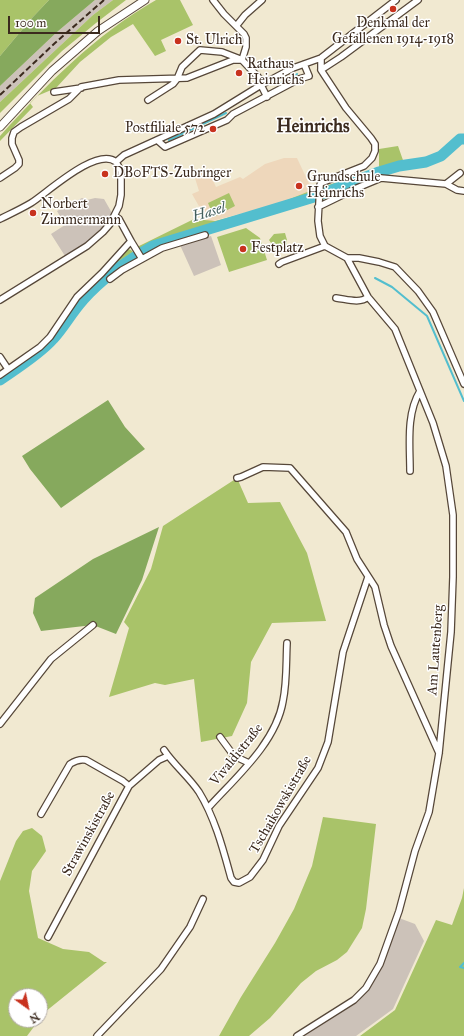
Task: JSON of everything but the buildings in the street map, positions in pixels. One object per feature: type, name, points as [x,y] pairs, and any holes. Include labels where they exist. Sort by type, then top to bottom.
[{"type":"main road","points":[[0,127],[52,71],[98,31],[145,0]]},
{"type":"street","points":[[213,0],[231,22],[234,25],[237,25],[246,38],[246,47],[242,60]]},
{"type":"street","points":[[237,25],[245,15],[262,0]]},
{"type":"street","points":[[157,140],[165,147],[261,85],[304,64],[322,58],[396,0]]},
{"type":"street","points":[[321,70],[418,0]]},
{"type":"street","points":[[148,100],[173,84],[182,67],[200,50],[222,52],[242,60],[260,79],[266,96]]},
{"type":"street","points":[[322,58],[321,70],[346,108],[371,138],[375,144],[375,151],[372,158],[364,166],[323,181],[320,185],[318,204],[320,236],[325,246],[347,258],[359,258],[395,267],[418,291],[433,312],[464,384]]},
{"type":"street","points":[[54,92],[119,80],[187,78],[233,60],[242,60]]},
{"type":"street","points":[[116,162],[124,155],[157,140],[198,127],[227,120],[233,114],[266,96],[299,79],[309,76],[304,64]]},
{"type":"street","points":[[0,178],[19,164],[19,160],[12,144],[14,132],[69,99],[81,88]]},
{"type":"street","points":[[229,106],[233,114]]},
{"type":"street","points":[[0,219],[30,204],[72,172],[86,165],[108,159],[114,159],[121,171],[121,195],[119,206],[103,232],[87,246],[0,300]]},
{"type":"street","points":[[446,184],[460,173]]},
{"type":"street","points":[[318,204],[381,178],[446,184],[457,190],[464,191]]},
{"type":"street","points":[[114,216],[119,219],[136,251],[142,259]]},
{"type":"street","points":[[110,279],[122,270],[162,248],[205,235]]},
{"type":"street","points":[[0,375],[40,347],[50,338],[77,297],[102,273],[131,241]]},
{"type":"street","points":[[279,264],[325,246]]},
{"type":"street","name":"Am Lautenberg","points":[[297,1036],[354,1000],[366,988],[380,964],[399,911],[428,812],[440,753],[450,632],[453,576],[453,516],[446,466],[433,423],[395,329],[368,297],[347,258]]},
{"type":"street","points":[[336,298],[357,301],[368,297]]},
{"type":"street","points":[[0,357],[8,369]]},
{"type":"street","points":[[410,471],[410,423],[416,398],[420,391]]},
{"type":"street","points":[[237,478],[263,467],[290,468],[346,532],[357,559],[375,587],[390,646],[440,753]]},
{"type":"street","name":"Tschaikowskistraße","points":[[164,750],[198,791],[208,808],[220,839],[231,878],[234,882],[239,883],[250,877],[263,860],[280,826],[318,768],[328,742],[343,652],[368,577]]},
{"type":"street","points":[[0,724],[51,660],[93,625]]},
{"type":"street","name":"Vivaldistraße","points":[[208,808],[249,763],[269,738],[275,726],[283,703],[287,643]]},
{"type":"street","points":[[220,738],[234,756],[249,763]]},
{"type":"street","name":"Strawinskistraße","points":[[48,937],[130,786],[159,760],[168,756]]},
{"type":"street","points":[[41,814],[70,764],[80,759],[86,760],[130,786]]},
{"type":"street","points":[[96,1036],[161,969],[190,927],[203,899]]},
{"type":"shaded area","points":[[95,0],[113,0],[93,15],[0,102],[0,86],[57,32]]},
{"type":"shaded area","points":[[284,158],[297,158],[312,190],[275,205],[208,222],[192,194],[199,191],[194,175],[208,170],[216,187],[240,177],[243,179],[265,164]]},
{"type":"shaded area","points":[[82,198],[87,200],[95,198],[104,199],[112,213],[104,226],[86,243],[65,256],[51,234],[65,225],[57,211]]},
{"type":"shaded area","points":[[211,236],[221,265],[194,276],[180,245]]},
{"type":"shaded area","points":[[399,918],[415,924],[424,941],[393,1009],[356,1036],[301,1036],[368,989]]},
{"type":"green space","points":[[0,0],[49,0],[0,56]]},
{"type":"green space","points":[[49,0],[95,0],[57,32],[0,86],[0,56]]},
{"type":"green space","points":[[113,0],[126,0],[62,51],[0,113],[0,102],[93,15]]},
{"type":"green space","points":[[156,0],[180,0],[193,25],[161,40],[166,51],[155,56],[133,24],[111,37],[80,62],[56,88],[38,96],[54,79],[92,45],[134,14]]},
{"type":"green space","points":[[30,103],[33,107],[0,141],[0,136]]},
{"type":"green space","points":[[398,146],[404,163],[421,159],[423,166],[384,174],[322,200],[325,186],[379,169],[379,149]]},
{"type":"green space","points":[[312,190],[311,203],[171,243],[168,242],[143,254],[137,247],[194,219],[215,221],[275,205]]},
{"type":"green space","points":[[229,193],[235,206],[214,217],[208,203]]},
{"type":"green space","name":"Festplatz","points":[[246,228],[260,238],[267,260],[229,272],[217,237]]},
{"type":"green space","points":[[285,233],[287,245],[278,253],[269,240],[274,234]]},
{"type":"green space","points":[[128,249],[133,252],[107,270]]},
{"type":"green space","points":[[108,400],[125,427],[145,449],[61,508],[30,469],[22,456]]},
{"type":"green space","points":[[237,478],[248,503],[280,502],[307,553],[326,621],[272,623],[251,662],[247,703],[232,736],[201,742],[194,679],[165,685],[155,683],[109,697],[129,628],[124,622],[151,569],[163,526]]},
{"type":"green space","points":[[159,527],[142,580],[116,634],[93,625],[41,631],[33,613],[35,598],[93,559]]},
{"type":"green space","points":[[323,817],[376,824],[366,909],[362,928],[347,952],[337,960],[316,971],[301,983],[270,1018],[249,1036],[219,1036],[294,909],[312,866]]},
{"type":"green space","points":[[32,828],[42,836],[46,851],[32,871],[29,891],[38,938],[63,949],[89,952],[104,962],[107,962],[48,1010],[48,988],[8,988],[8,1028],[33,1028],[27,1036],[0,1036],[0,881],[16,841],[23,831]]},
{"type":"green space","points":[[464,888],[464,1036],[360,1036],[395,1010],[436,920],[452,925]]},
{"type":"waterway","points":[[279,84],[297,74]]},
{"type":"waterway","points":[[169,140],[226,113]]},
{"type":"waterway","name":"Hasel","points":[[0,380],[48,345],[79,305],[99,284],[125,264],[153,246],[314,197],[379,172],[399,166],[426,162],[441,156],[460,139],[464,139]]},
{"type":"waterway","points":[[375,278],[392,287],[427,316],[464,401]]},
{"type":"waterway","points":[[464,963],[460,967],[464,968]]},
{"type":"railway","points":[[0,95],[55,43],[104,0]]},
{"type":"place","name":"Denkmal der Gefallenen 1914-1918","points":[[393,9]]},
{"type":"place","name":"St. Ulrich","points":[[178,41]]},
{"type":"place","name":"Rathaus Heinrichs","points":[[239,73]]},
{"type":"place","name":"Postfiliale 572","points":[[213,129]]},
{"type":"place","name":"DB0FTS-Zubringer","points":[[105,174]]},
{"type":"place","name":"Grundschule Heinrichs","points":[[299,186]]},
{"type":"place","name":"Norbert Zimmermann","points":[[33,213]]},
{"type":"place","name":"Festplatz","points":[[243,249]]},
{"type":"district","name":"Heinrichs","points":[[313,128]]}]
